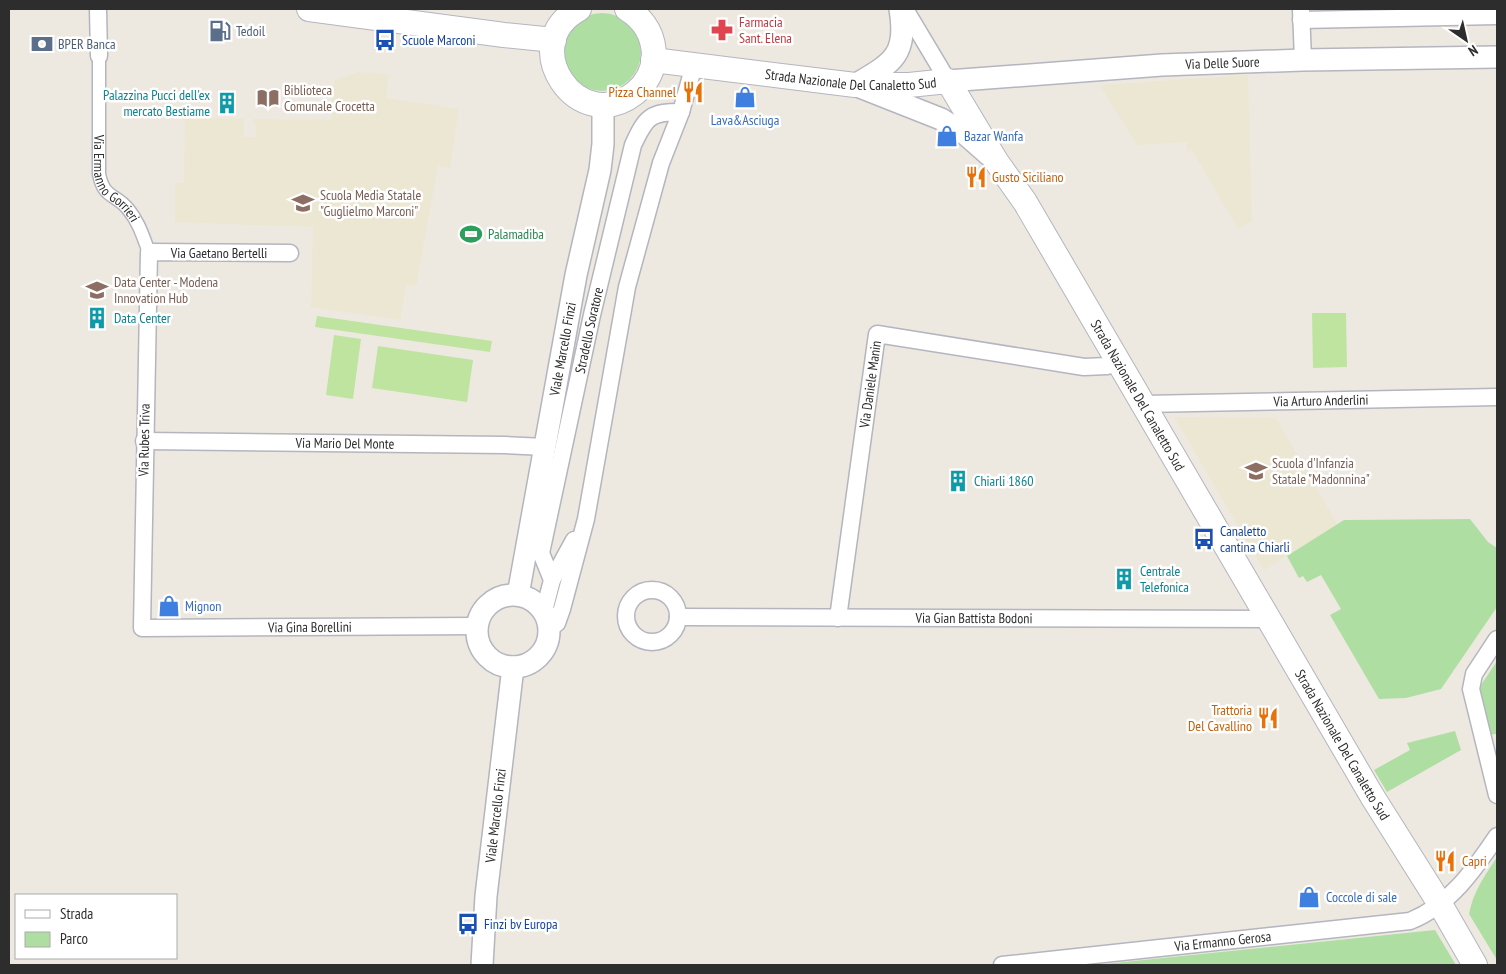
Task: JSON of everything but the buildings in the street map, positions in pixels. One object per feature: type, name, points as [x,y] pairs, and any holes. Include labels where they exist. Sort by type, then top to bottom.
[{"type":"main road","points":[[309,9],[554,40]]},
{"type":"main road","points":[[579,9],[565,19],[558,29],[552,52],[553,65],[565,88],[575,96],[586,101],[603,104],[623,100],[640,88],[649,75],[654,60],[652,39],[648,29],[628,9]]},
{"type":"main road","name":"Strada Nazionale Del Canaletto Sud","points":[[654,60],[855,85],[909,85],[948,81],[996,161],[1025,202],[1372,796],[1440,904],[1475,965]]},
{"type":"street","name":"Via Ermanno Gorrieri","points":[[98,9],[99,174],[104,190],[126,207],[134,217],[149,252]]},
{"type":"street","points":[[855,85],[886,65],[895,56],[903,36],[900,9]]},
{"type":"street","points":[[905,9],[948,81]]},
{"type":"street","points":[[1303,60],[1301,15],[1497,16]]},
{"type":"street","name":"Via Delle Suore","points":[[948,81],[1162,64],[1497,57]]},
{"type":"street","name":"Stradello Soratore","points":[[586,519],[552,580],[547,620],[557,623],[586,519],[627,287],[661,163],[682,112],[694,65]]},
{"type":"street","points":[[855,85],[941,119],[964,133],[996,161]]},
{"type":"street","name":"Viale Marcello Finzi","points":[[518,595],[576,275],[600,170],[603,144],[603,104]]},
{"type":"street","name":"Stradello Soratore","points":[[552,580],[541,553],[592,315],[633,146],[639,132],[650,118],[656,114],[682,112]]},
{"type":"street","name":"Via Gaetano Bertelli","points":[[149,252],[290,253]]},
{"type":"street","name":"Via Rubes Triva","points":[[142,628],[149,252]]},
{"type":"street","name":"Via Daniele Manin","points":[[838,618],[877,334],[1084,367],[1107,366],[1120,363]]},
{"type":"street","name":"Via Arturo Anderlini","points":[[1143,404],[1497,396]]},
{"type":"street","name":"Via Mario Del Monte","points":[[144,441],[505,445],[545,448]]},
{"type":"street","points":[[518,595],[533,601],[547,620],[546,647],[541,654],[526,665],[513,667],[499,664],[484,652],[479,643],[477,626],[482,612],[497,598],[518,595]]},
{"type":"street","name":"Via Gian Battista Bodoni","points":[[678,617],[1270,619]]},
{"type":"street","name":"Via Gina Borellini","points":[[142,628],[477,626]]},
{"type":"street","points":[[1497,639],[1474,674],[1471,689],[1497,795]]},
{"type":"street","name":"Viale Marcello Finzi","points":[[482,965],[486,896],[513,667]]},
{"type":"street","name":"Via Ermanno Gerosa","points":[[1002,965],[1410,921],[1425,915],[1440,904],[1465,880],[1497,836]]},
{"type":"shaded area","name":"Scuola Media Statale \"Guglielmo Marconi\"","points":[[359,72],[389,75],[386,98],[459,109],[450,168],[438,166],[416,286],[406,285],[400,320],[311,307],[313,227],[175,222],[175,183],[184,183],[185,118],[244,119],[244,137],[256,137],[256,123],[253,123],[253,119],[331,120],[332,89],[335,80]]},
{"type":"shaded area","points":[[1248,75],[1252,220],[1238,229],[1192,150],[1187,152],[1187,142],[1137,145],[1100,85]]},
{"type":"shaded area","name":"Scuola d'Infanzia Statale \"Madonnina\"","points":[[1174,417],[1276,418],[1338,525],[1264,570]]},
{"type":"green space","points":[[602,13],[617,16],[630,24],[638,37],[641,52],[638,67],[630,80],[617,88],[602,91],[587,88],[574,80],[566,67],[563,52],[566,37],[574,24],[587,16]]},
{"type":"green space","points":[[1312,313],[1346,313],[1347,367],[1313,368]]},
{"type":"green space","points":[[317,316],[492,341],[490,352],[315,327]]},
{"type":"green space","points":[[334,335],[361,339],[353,399],[326,395]]},
{"type":"green space","points":[[378,346],[473,360],[467,402],[372,388]]},
{"type":"green space","points":[[1470,519],[1488,542],[1497,548],[1497,607],[1441,689],[1406,698],[1379,699],[1330,615],[1341,609],[1321,575],[1307,582],[1303,576],[1299,578],[1287,556],[1344,520]]},
{"type":"green space","points":[[1497,661],[1497,734],[1485,735],[1476,702],[1481,685]]},
{"type":"green space","points":[[1455,731],[1461,750],[1387,792],[1374,770],[1410,750],[1407,743]]},
{"type":"green space","points":[[1497,857],[1497,960],[1469,914],[1476,891]]},
{"type":"green space","points":[[1435,930],[1456,965],[1095,965],[1406,933]]},
{"type":"place","name":"Farmacia Sant. Elena","points":[[722,30]]},
{"type":"place","name":"Tedoil","points":[[220,31]]},
{"type":"place","name":"Scuole Marconi","points":[[385,40]]},
{"type":"place","name":"BPER Banca","points":[[42,44]]},
{"type":"place","name":"Pizza Channel","points":[[693,92]]},
{"type":"place","name":"Lava&Asciuga","points":[[745,97]]},
{"type":"place","name":"Biblioteca Comunale Crocetta","points":[[268,98]]},
{"type":"place","name":"Palazzina Pucci dell'ex mercato Bestiame","points":[[227,103]]},
{"type":"place","name":"Bazar Wanfa","points":[[947,136]]},
{"type":"place","name":"Gusto Siciliano","points":[[976,177]]},
{"type":"place","name":"Scuola Media Statale \"Guglielmo Marconi\"","points":[[303,203]]},
{"type":"place","name":"Palamadiba","points":[[471,234]]},
{"type":"place","name":"Data Center - Modena Innovation Hub","points":[[97,290]]},
{"type":"place","name":"Data Center","points":[[97,318]]},
{"type":"place","name":"Scuola d'Infanzia Statale \"Madonnina\"","points":[[1256,471]]},
{"type":"place","name":"Chiarli 1860","points":[[958,481]]},
{"type":"place","name":"Canaletto cantina Chiarli","points":[[1204,539]]},
{"type":"place","name":"Centrale Telefonica","points":[[1124,579]]},
{"type":"place","name":"Mignon","points":[[169,606]]},
{"type":"place","name":"Trattoria Del Cavallino","points":[[1268,718]]},
{"type":"place","name":"Capri","points":[[1445,861]]},
{"type":"place","name":"Coccole di sale","points":[[1309,897]]},
{"type":"place","name":"Finzi bv Europa","points":[[468,924]]}]
